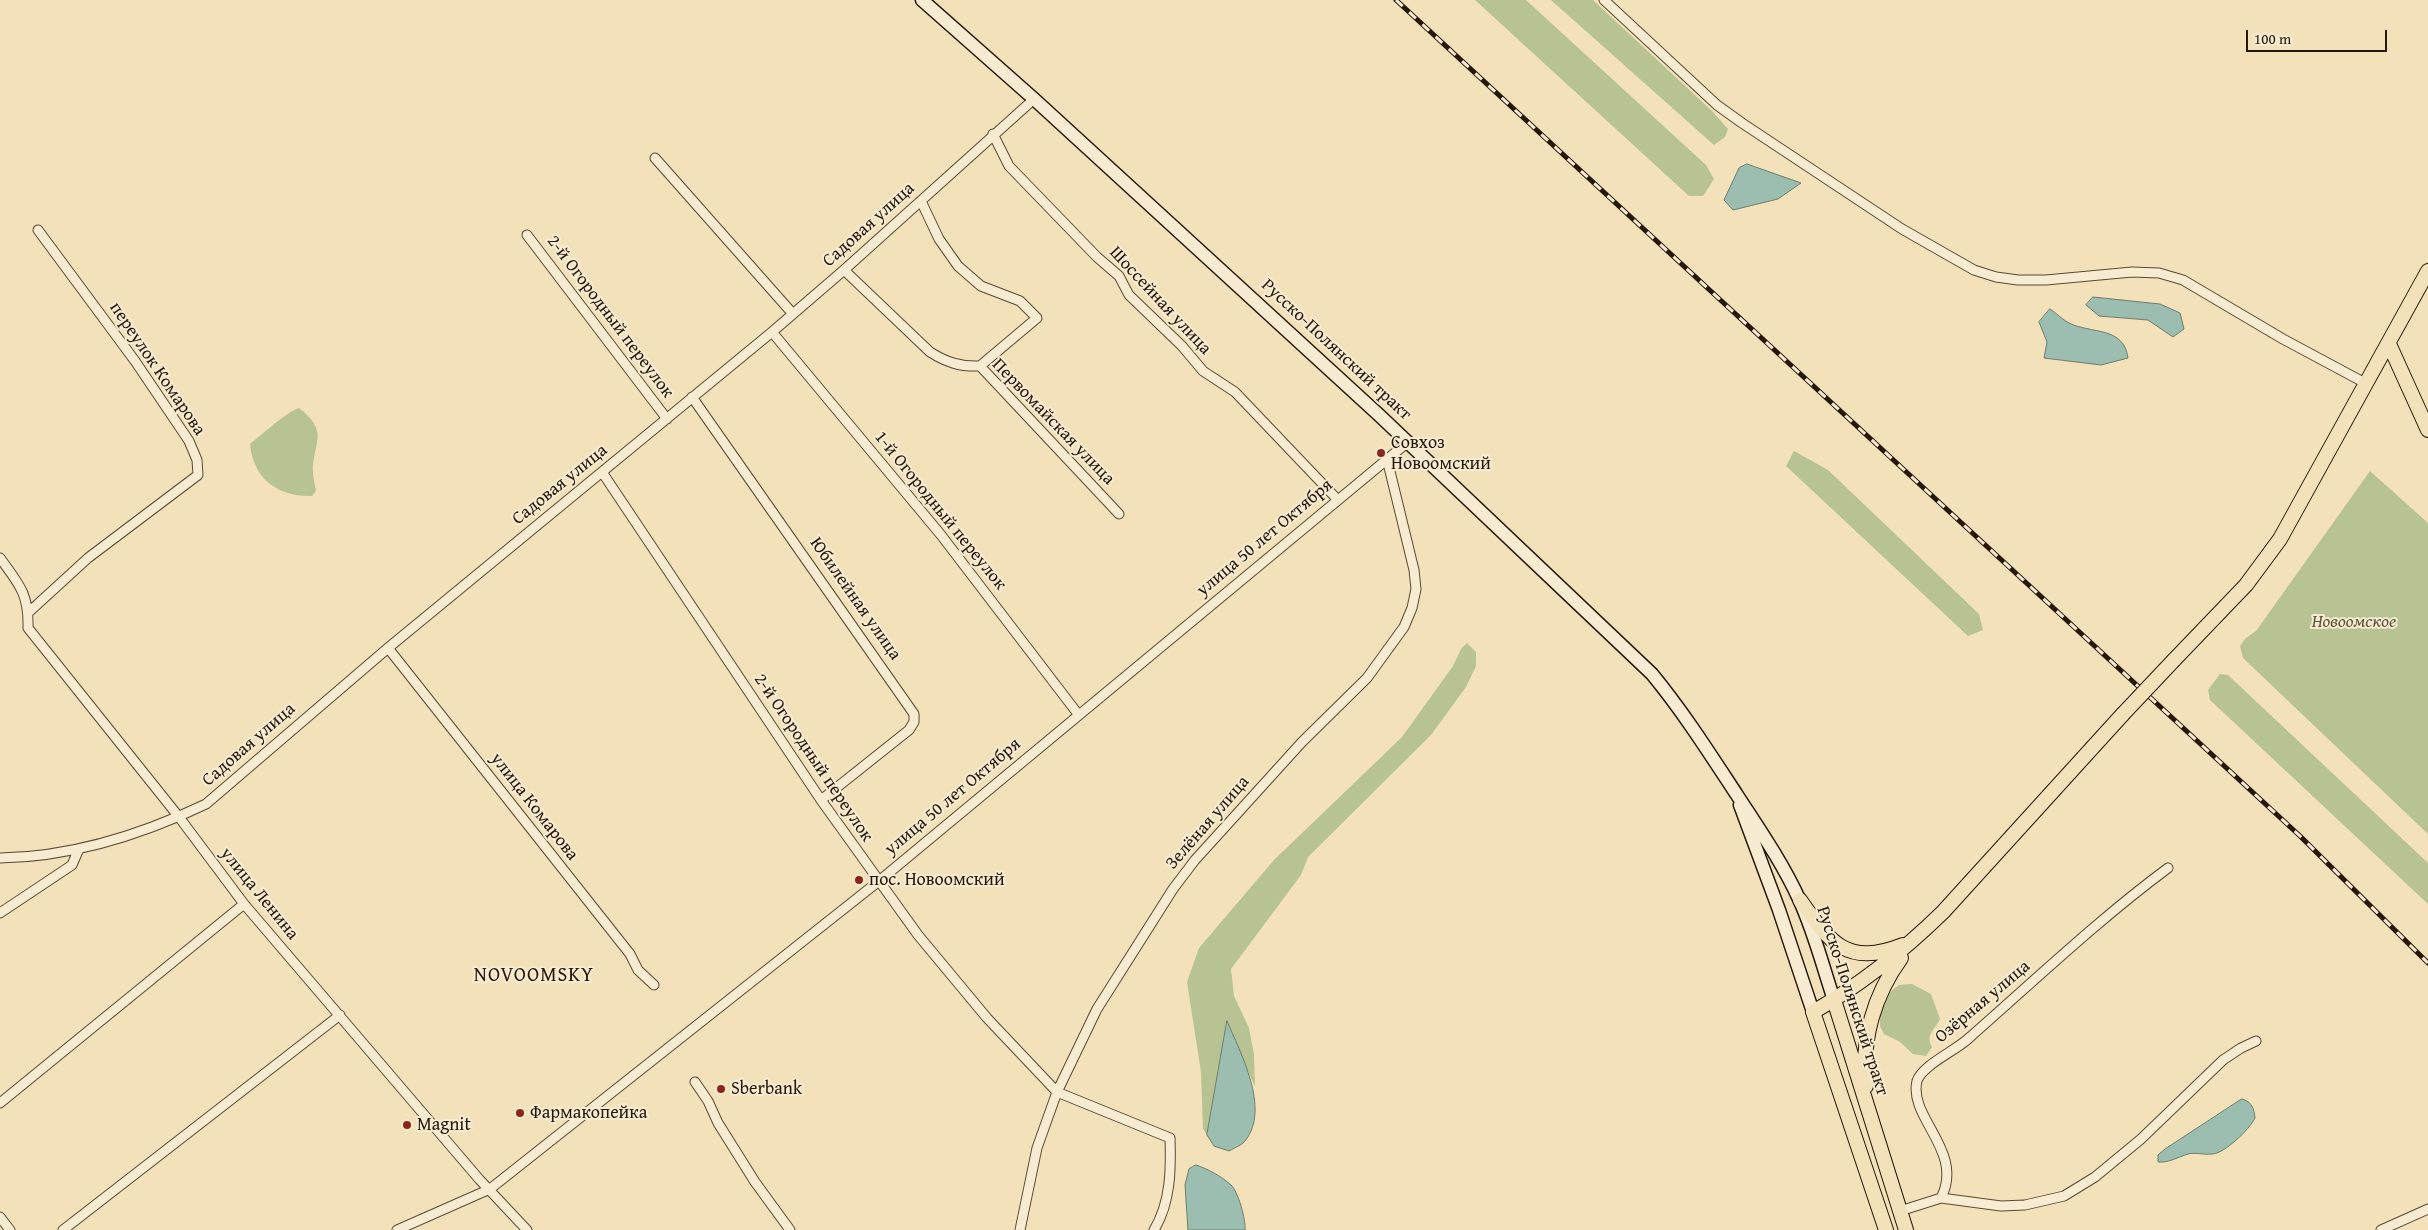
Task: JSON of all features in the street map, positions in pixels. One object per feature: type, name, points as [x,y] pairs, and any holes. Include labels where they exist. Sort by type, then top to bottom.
[{"type":"main road","name":"Русско-Полянский тракт","points":[[922,0],[1034,99],[1408,442],[1652,674],[1690,722],[1737,796],[1758,824],[1800,900],[1834,1000],[1906,1230]]},
{"type":"main road","points":[[1871,1122],[1864,1060],[1870,1021],[1876,1002],[1890,972],[1914,942],[2123,714],[2246,585],[2265,561],[2303,500],[2390,344],[2428,271]]},
{"type":"main road","points":[[2390,344],[2428,430]]},
{"type":"main road","name":"Русско-Полянский тракт","points":[[1737,796],[1779,910],[1886,1230]]},
{"type":"main road","points":[[1800,900],[1822,931],[1835,944],[1848,950],[1866,954],[1883,952],[1914,942]]},
{"type":"main road","points":[[1813,1012],[1881,968],[1914,942]]},
{"type":"street","points":[[1604,0],[1717,105],[1736,119],[1902,229],[1974,270],[1996,277],[2018,280],[2046,280],[2132,272],[2158,273],[2182,280],[2367,384]]},
{"type":"street","name":"Садовая улица","points":[[0,858],[35,858],[78,851],[179,817],[206,804],[388,648],[772,332],[844,270],[1034,99]]},
{"type":"street","name":"Шоссейная улица","points":[[993,134],[1009,166],[1097,257],[1119,276],[1129,295],[1182,346],[1203,371],[1235,392],[1337,499]]},
{"type":"street","points":[[655,158],[793,314]]},
{"type":"street","points":[[921,201],[939,239],[958,266],[980,286],[1020,301],[1037,318],[980,366]]},
{"type":"street","name":"переулок Комарова","points":[[29,612],[88,558],[198,475],[197,460],[189,441],[135,361],[38,230]]},
{"type":"street","name":"2-й Огородный переулок","points":[[527,235],[667,419]]},
{"type":"street","name":"Первомайская улица","points":[[844,270],[930,352],[946,362],[966,367],[980,366],[1119,514]]},
{"type":"street","name":"1-й Огородный переулок","points":[[772,332],[942,534],[1078,714]]},
{"type":"street","name":"Юбилейная улица","points":[[692,397],[914,714],[914,722],[908,730],[821,800]]},
{"type":"street","name":"улица 50 лет Октября","points":[[397,1230],[490,1189],[879,881],[1408,442]]},
{"type":"street","name":"Зелёная улица","points":[[1020,1230],[1037,1148],[1057,1092],[1097,1009],[1173,889],[1233,816],[1302,742],[1367,678],[1404,627],[1412,608],[1416,589],[1414,570],[1386,459]]},
{"type":"street","name":"2-й Огородный переулок","points":[[602,472],[821,800],[918,935],[1003,1035],[1057,1092]]},
{"type":"street","name":"улица Ленина","points":[[0,558],[24,591],[29,612],[28,628],[179,817],[244,904],[527,1230]]},
{"type":"street","name":"улица Комарова","points":[[388,648],[630,954],[638,970],[654,985]]},
{"type":"street","points":[[0,912],[72,864],[78,851]]},
{"type":"street","name":"Озёрная улица","points":[[1941,1198],[1947,1181],[1947,1171],[1936,1136],[1919,1104],[1916,1090],[1918,1078],[1926,1068],[1964,1043],[2121,903],[2168,868]]},
{"type":"street","points":[[0,1103],[244,904]]},
{"type":"street","points":[[63,1230],[340,1015]]},
{"type":"street","points":[[1900,1212],[1918,1204],[1941,1198],[2001,1206],[2025,1206],[2044,1202],[2078,1189],[2141,1139],[2223,1060],[2256,1041]]},
{"type":"street","points":[[695,1082],[755,1182],[790,1230]]},
{"type":"street","points":[[1057,1092],[1170,1138],[1171,1175],[1161,1219],[1154,1230]]},
{"type":"street","points":[[2381,1230],[2428,1209]]},
{"type":"street","points":[[0,1217],[10,1230]]},
{"type":"green space","points":[[1475,0],[1526,0],[1706,165],[1714,179],[1703,196],[1689,196]]},
{"type":"green space","points":[[1551,0],[1593,0],[1712,111],[1728,129],[1725,137],[1714,145]]},
{"type":"green space","points":[[299,408],[309,416],[317,431],[318,438],[313,471],[316,491],[312,496],[288,493],[269,483],[256,467],[250,444],[281,419]]},
{"type":"green space","points":[[1794,451],[1828,470],[1979,614],[1983,630],[1968,636],[1786,466]]},
{"type":"green space","name":"Новоомское","points":[[2370,471],[2428,523],[2428,834],[2243,658],[2240,646],[2246,638],[2256,631]]},
{"type":"green space","points":[[1467,643],[1476,652],[1476,666],[1466,687],[1431,735],[1308,857],[1301,875],[1231,969],[1234,996],[1249,1028],[1254,1054],[1255,1087],[1227,1022],[1207,1135],[1203,1129],[1201,1072],[1187,982],[1199,948],[1274,860],[1402,737],[1453,666],[1461,649]]},
{"type":"green space","points":[[2220,674],[2228,675],[2428,863],[2428,904],[2210,700],[2208,690]]},
{"type":"green space","points":[[1912,984],[1931,994],[1940,1019],[1930,1035],[1932,1047],[1926,1056],[1913,1054],[1900,1042],[1884,1034],[1880,1026],[1880,1009],[1886,995],[1899,985]]},
{"type":"shaded area","points":[[1747,164],[1801,183],[1778,199],[1733,210],[1724,200],[1739,168]]},
{"type":"shaded area","points":[[2093,297],[2160,304],[2180,313],[2184,329],[2173,337],[2148,320],[2099,316],[2086,305]]},
{"type":"shaded area","points":[[2050,309],[2069,323],[2113,336],[2125,348],[2128,358],[2101,365],[2044,358],[2047,342],[2039,322]]},
{"type":"shaded area","points":[[1227,1021],[1251,1081],[1255,1113],[1252,1128],[1245,1141],[1229,1151],[1214,1146],[1207,1135]]},
{"type":"shaded area","points":[[2242,1099],[2252,1106],[2255,1118],[2230,1146],[2217,1153],[2191,1153],[2170,1161],[2158,1162],[2158,1155],[2165,1149]]},
{"type":"shaded area","points":[[1196,1165],[1219,1176],[1234,1188],[1241,1206],[1245,1230],[1188,1230],[1185,1185],[1189,1169]]},
{"type":"railway","points":[[1396,0],[2300,836],[2428,963]]},
{"type":"place","name":"Совхоз Новоомский","points":[[1381,453]]},
{"type":"place","name":"пос. Новоомский","points":[[859,880]]},
{"type":"place","name":"Sberbank","points":[[721,1089]]},
{"type":"place","name":"Фармакопейка","points":[[520,1113]]},
{"type":"place","name":"Magnit","points":[[407,1125]]},
{"type":"district","name":"NOVOOMSKY","points":[[534,976]]}]
